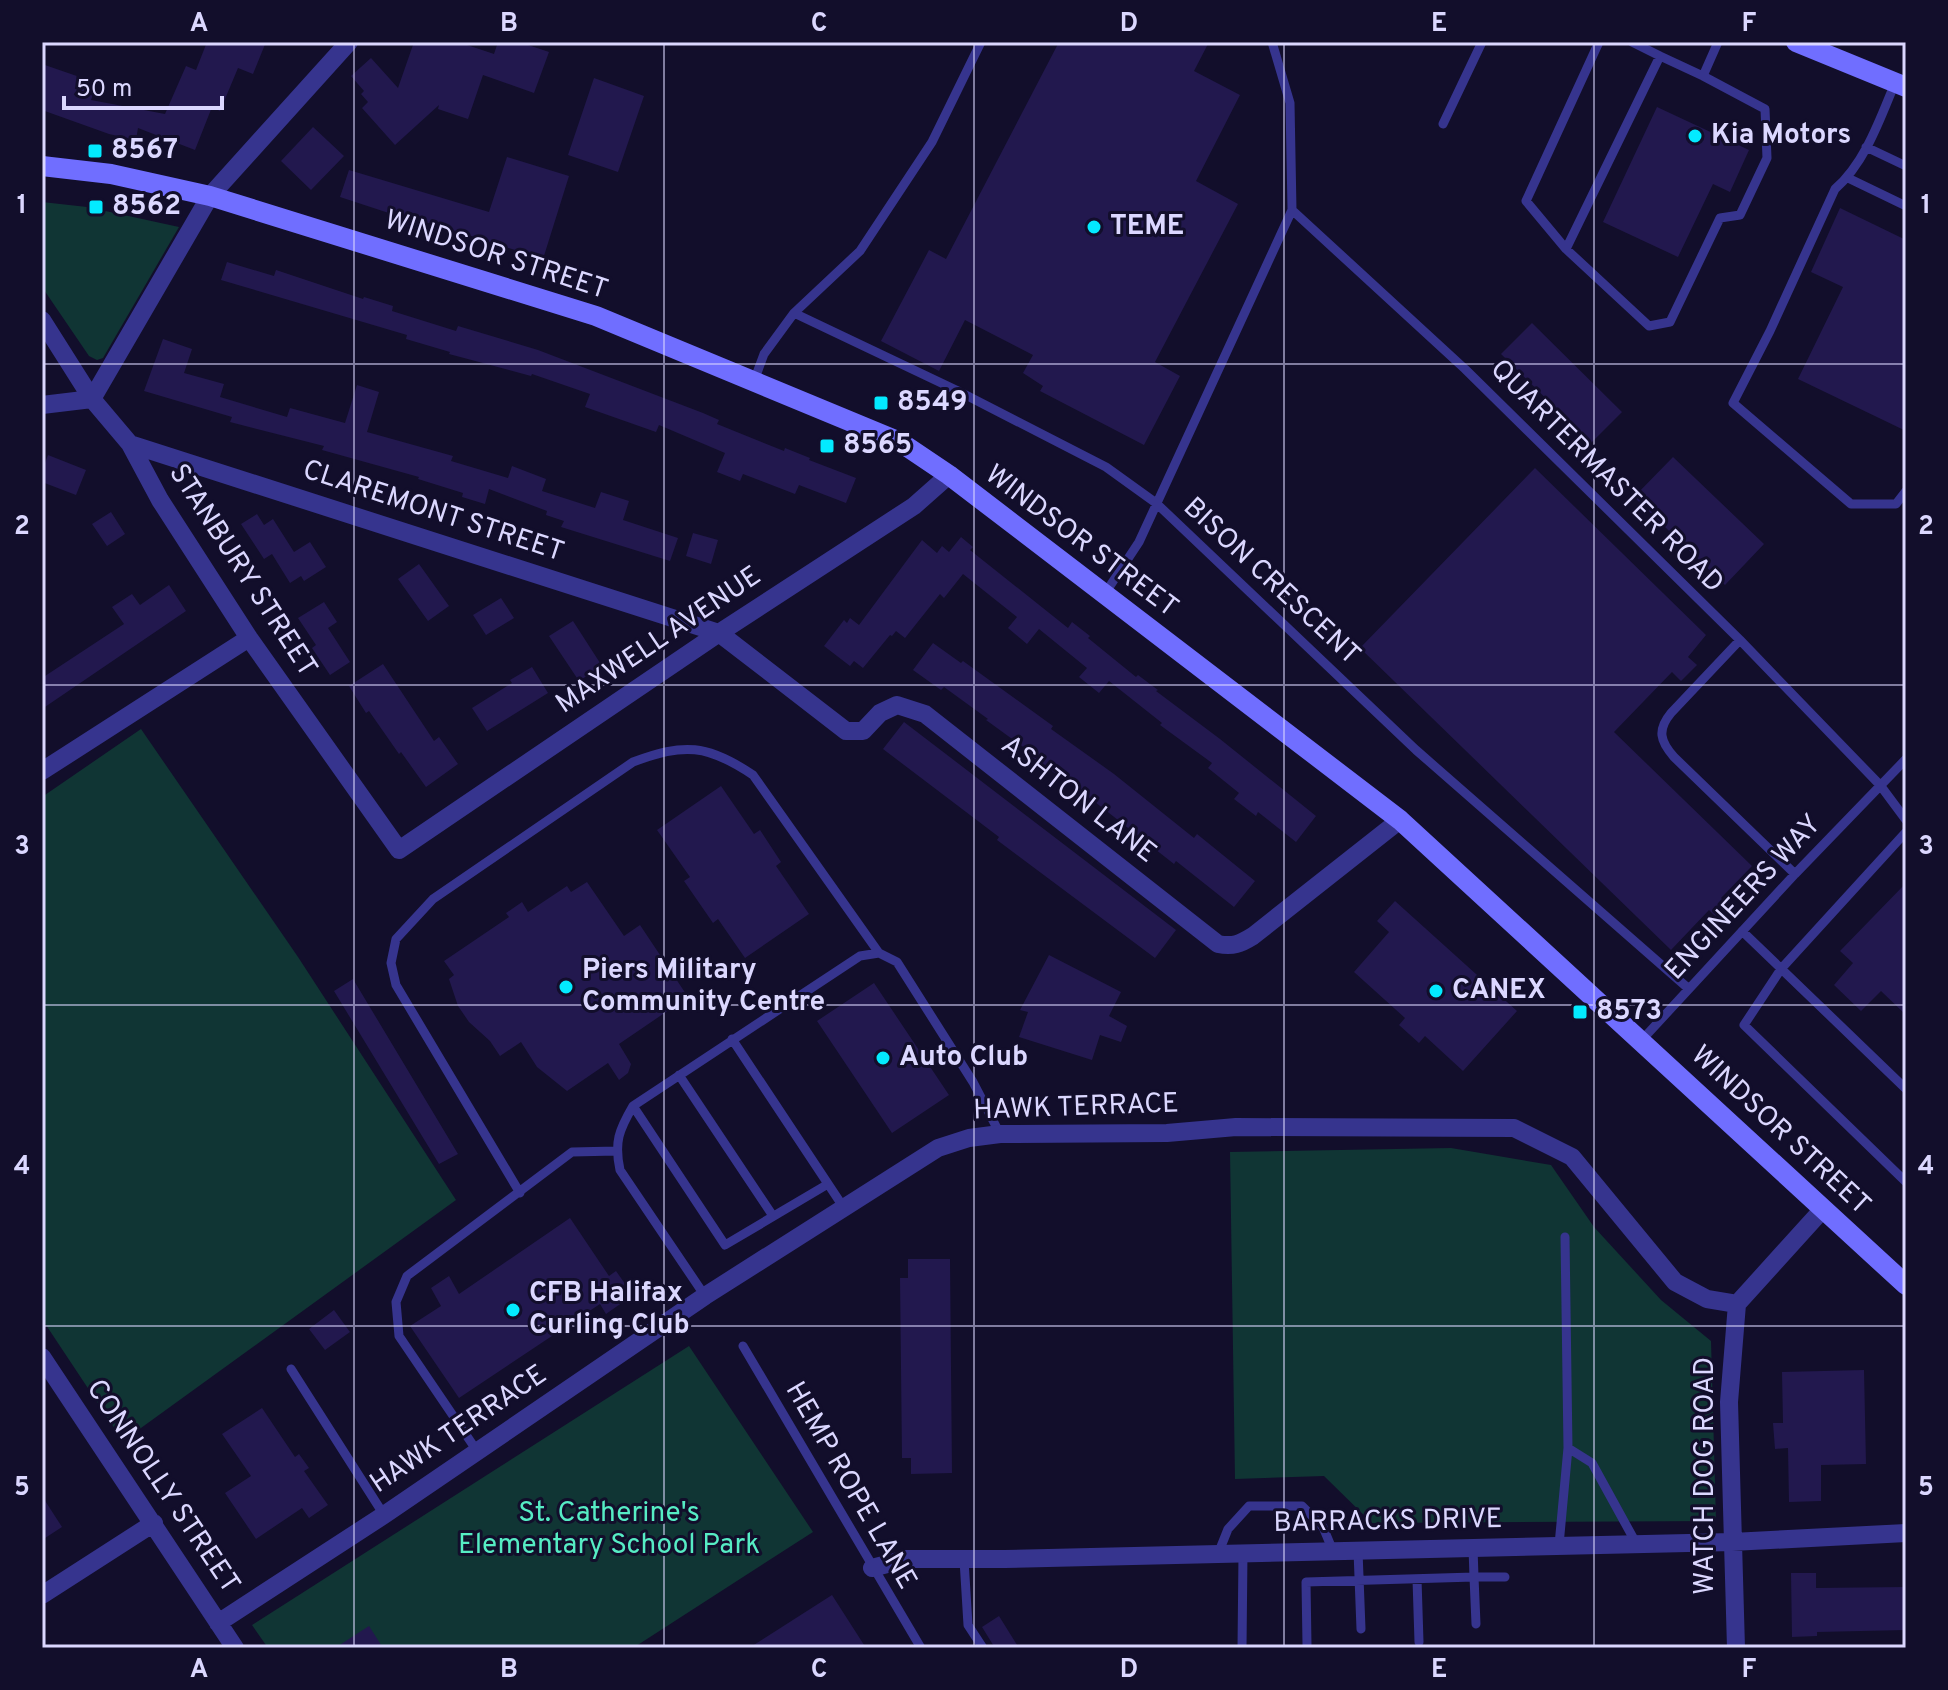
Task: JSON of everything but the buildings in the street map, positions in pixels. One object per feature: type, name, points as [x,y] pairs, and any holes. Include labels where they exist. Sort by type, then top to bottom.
[{"type":"street","points":[[42,405],[92,399],[210,196],[349,42]]},
{"type":"street","points":[[1796,42],[1900,85]]},
{"type":"street","name":"WINDSOR STREET","points":[[42,166],[111,174],[210,196],[596,316],[900,442],[949,475],[1400,820],[1906,1285]]},
{"type":"street","name":"STANBURY STREET","points":[[42,320],[92,399],[130,444],[160,500],[249,638],[399,850]]},
{"type":"street","name":"CLAREMONT STREET","points":[[130,444],[719,633]]},
{"type":"street","name":"MAXWELL AVENUE","points":[[399,850],[719,633],[914,506],[949,475]]},
{"type":"street","name":"ASHTON LANE","points":[[719,633],[846,731],[863,731],[880,713],[897,705],[925,714],[1218,944],[1240,944],[1253,936],[1400,820]]},
{"type":"street","points":[[42,771],[249,638]]},
{"type":"street","name":"HAWK TERRACE","points":[[218,1623],[384,1515],[705,1296],[938,1148],[969,1138],[1000,1134],[1167,1133],[1236,1127],[1514,1128],[1572,1157],[1675,1282],[1707,1299],[1737,1304]]},
{"type":"street","points":[[1737,1304],[1823,1209]]},
{"type":"street","name":"WATCH DOG ROAD","points":[[1736,1648],[1729,1402],[1737,1304]]},
{"type":"street","name":"CONNOLLY STREET","points":[[42,1357],[235,1648]]},
{"type":"street","points":[[42,1595],[154,1523]]},
{"type":"street","name":"BARRACKS DRIVE","points":[[872,1568],[906,1559],[1732,1542],[1906,1533]]},
{"type":"lane","points":[[754,381],[764,354],[794,313],[860,251],[932,142],[981,42]]},
{"type":"lane","name":"BISON CRESCENT","points":[[1272,42],[1290,103],[1292,210],[1156,503],[1416,750],[1689,989]]},
{"type":"lane","points":[[1443,124],[1482,42]]},
{"type":"lane","points":[[1599,42],[1526,201],[1566,249],[1649,326],[1670,322],[1720,218],[1740,215],[1767,158],[1765,109],[1632,42]]},
{"type":"lane","points":[[1703,76],[1718,42]]},
{"type":"lane","points":[[1566,249],[1660,56]]},
{"type":"lane","points":[[1900,85],[1848,178],[1835,189],[1770,331],[1733,403],[1851,504],[1896,504],[1906,491]]},
{"type":"lane","points":[[1866,147],[1906,166]]},
{"type":"lane","points":[[1848,178],[1906,206]]},
{"type":"lane","name":"QUARTERMASTER ROAD","points":[[1292,210],[1465,369],[1740,640],[1880,785],[1906,820]]},
{"type":"lane","points":[[794,313],[956,390],[1106,467],[1156,503],[1139,542],[1104,595]]},
{"type":"lane","points":[[1740,640],[1666,719],[1660,731],[1661,737],[1674,757],[1795,874]]},
{"type":"lane","points":[[520,1193],[396,985],[391,963],[396,939],[433,899],[633,762],[659,752],[693,749],[723,755],[753,775],[879,953],[897,962],[973,1082],[1000,1134]]},
{"type":"lane","name":"ENGINEERS WAY","points":[[1640,1042],[1906,759]]},
{"type":"lane","points":[[1906,832],[1781,969],[1744,1025],[1906,1182]]},
{"type":"lane","points":[[1742,931],[1906,1089]]},
{"type":"lane","points":[[705,1296],[620,1170],[616,1151],[620,1128],[633,1106],[732,1039],[860,956],[879,953]]},
{"type":"lane","points":[[732,1039],[844,1208]]},
{"type":"lane","points":[[679,1075],[773,1216]]},
{"type":"lane","points":[[633,1106],[725,1245],[828,1184]]},
{"type":"lane","points":[[477,1451],[399,1336],[396,1302],[407,1276],[572,1152],[616,1151]]},
{"type":"lane","points":[[1559,1545],[1568,1448],[1565,1237]]},
{"type":"lane","name":"HEMP ROPE LANE","points":[[743,1346],[921,1648]]},
{"type":"lane","points":[[291,1369],[384,1515]]},
{"type":"lane","points":[[1568,1448],[1592,1463],[1636,1543]]},
{"type":"lane","points":[[1218,1554],[1228,1529],[1249,1506],[1302,1506],[1323,1527],[1333,1551]]},
{"type":"lane","points":[[1473,1548],[1476,1624]]},
{"type":"lane","points":[[1358,1551],[1361,1629]]},
{"type":"lane","points":[[1242,1648],[1243,1553]]},
{"type":"lane","points":[[964,1560],[968,1625],[983,1648]]},
{"type":"lane","points":[[1307,1645],[1306,1582],[1505,1577]]},
{"type":"lane","points":[[1417,1579],[1419,1642]]},
{"type":"green space","points":[[42,202],[87,207],[179,227],[103,358],[97,360],[89,356],[42,287]]},
{"type":"green space","points":[[141,729],[298,957],[456,1200],[123,1441],[42,1319],[42,797]]},
{"type":"green space","points":[[1451,1148],[1551,1165],[1594,1227],[1661,1300],[1711,1341],[1716,1521],[1372,1523],[1324,1476],[1235,1479],[1230,1152]]},
{"type":"green space","name":"St. Catherine's Elementary School Park","points":[[689,1346],[813,1532],[633,1648],[268,1648],[252,1625]]},
{"type":"place","name":"Kia Motors","points":[[1695,136]]},
{"type":"place","name":"8567","points":[[95,151]]},
{"type":"place","name":"8562","points":[[96,207]]},
{"type":"place","name":"TEME","points":[[1094,227]]},
{"type":"place","name":"8549","points":[[881,403]]},
{"type":"place","name":"8565","points":[[827,446]]},
{"type":"place","name":"Piers Military Community Centre","points":[[566,987]]},
{"type":"place","name":"CANEX","points":[[1436,991]]},
{"type":"place","name":"8573","points":[[1580,1012]]},
{"type":"place","name":"Auto Club","points":[[883,1058]]},
{"type":"place","name":"CFB Halifax Curling Club","points":[[513,1310]]}]
